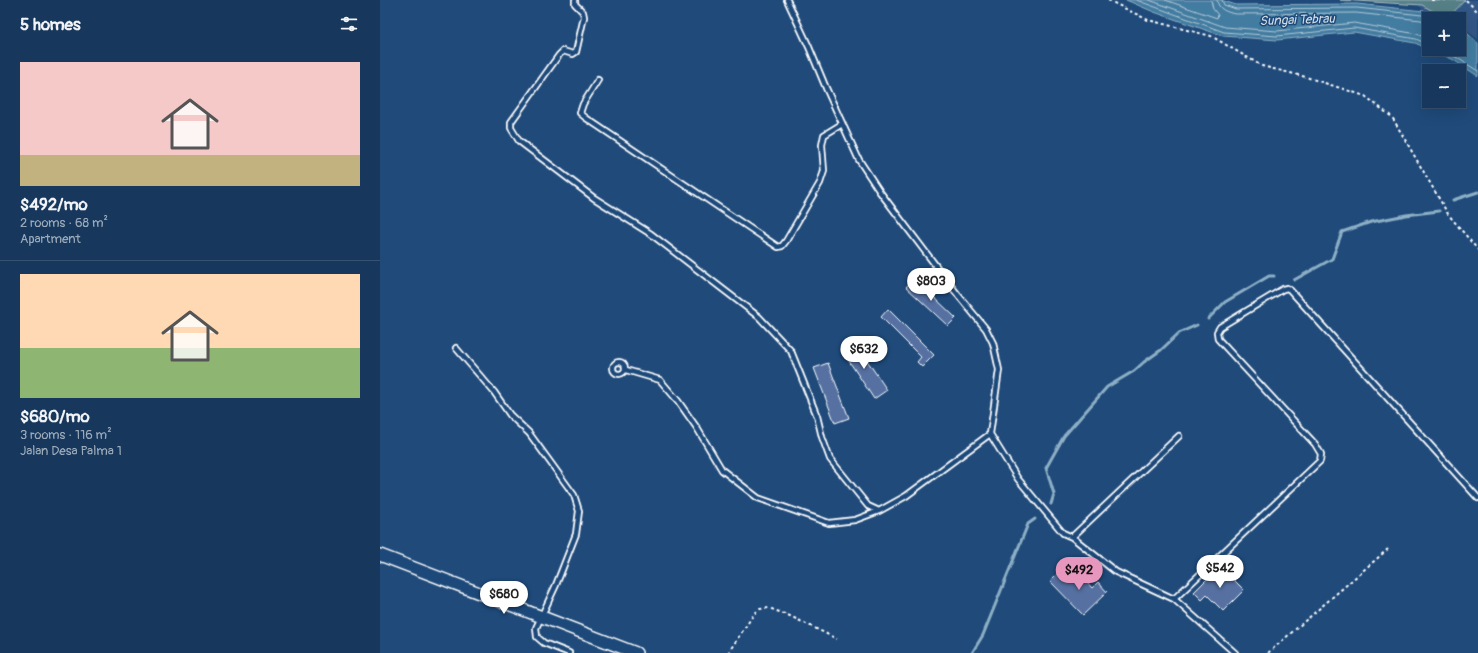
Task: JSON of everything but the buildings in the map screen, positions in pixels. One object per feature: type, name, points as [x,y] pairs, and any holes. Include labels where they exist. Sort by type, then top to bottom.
[{"type":"street","points":[[380,555],[636,653]]},
{"type":"lane","points":[[575,0],[575,4],[583,12],[584,16],[576,52],[573,54],[563,51],[559,55],[512,122],[511,128],[519,140],[588,193],[651,234],[759,317],[791,351],[817,416],[822,437],[830,459],[868,506],[878,511]]},
{"type":"lane","points":[[787,0],[858,160],[880,192],[986,330],[993,344],[999,370],[990,434],[1018,479],[1063,533],[1072,537],[1116,572],[1174,599],[1235,653]]},
{"type":"lane","points":[[598,80],[583,104],[580,113],[778,247],[782,246],[786,241],[820,183],[824,171],[822,145],[824,135],[842,124]]},
{"type":"lane","points":[[1174,599],[1320,460],[1321,454],[1315,444],[1218,339],[1217,332],[1220,327],[1283,289],[1287,288],[1290,290],[1478,498]]},
{"type":"lane","points":[[456,348],[494,392],[510,415],[529,434],[574,495],[579,512],[576,534],[536,628],[537,637],[544,643],[569,653]]},
{"type":"lane","points":[[626,370],[634,371],[660,380],[678,401],[697,428],[722,470],[758,498],[829,523],[855,520],[878,511],[906,496],[990,434]]},
{"type":"lane","points":[[1072,537],[1179,436]]},
{"type":"path","points":[[1108,0],[1148,20],[1211,36],[1262,66],[1306,77],[1365,96],[1392,117],[1448,214],[1478,250]]},
{"type":"path","points":[[1431,0],[1446,0]]},
{"type":"path","points":[[1466,0],[1478,12]]},
{"type":"path","points":[[1268,653],[1388,549]]},
{"type":"path","points":[[728,653],[754,614],[760,609],[769,608],[790,616],[837,639]]},
{"type":"shaded area","points":[[1415,0],[1478,0],[1478,39],[1466,30],[1466,12],[1429,12],[1422,9]]},
{"type":"green space","points":[[1340,0],[1465,0],[1454,12],[1434,12],[1422,5]]},
{"type":"water","name":"Sungai Tebrau","points":[[1126,0],[1221,0],[1236,5],[1357,4],[1426,12],[1422,12],[1422,46],[1415,43],[1354,32],[1277,40],[1223,36],[1154,12]]},
{"type":"water","points":[[1466,32],[1478,43],[1478,76],[1466,68],[1466,64],[1460,64],[1445,56],[1466,56]]},
{"type":"waterway","points":[[1453,200],[1478,192]]},
{"type":"waterway","points":[[1294,280],[1332,259],[1342,232],[1371,222],[1406,215],[1439,211]]},
{"type":"waterway","points":[[1208,319],[1225,302],[1269,276],[1274,276]]},
{"type":"waterway","points":[[1051,504],[1054,494],[1046,468],[1064,436],[1107,387],[1134,371],[1161,350],[1179,333],[1197,325]]},
{"type":"waterway","points":[[972,653],[983,635],[1028,524],[1035,519]]}]
